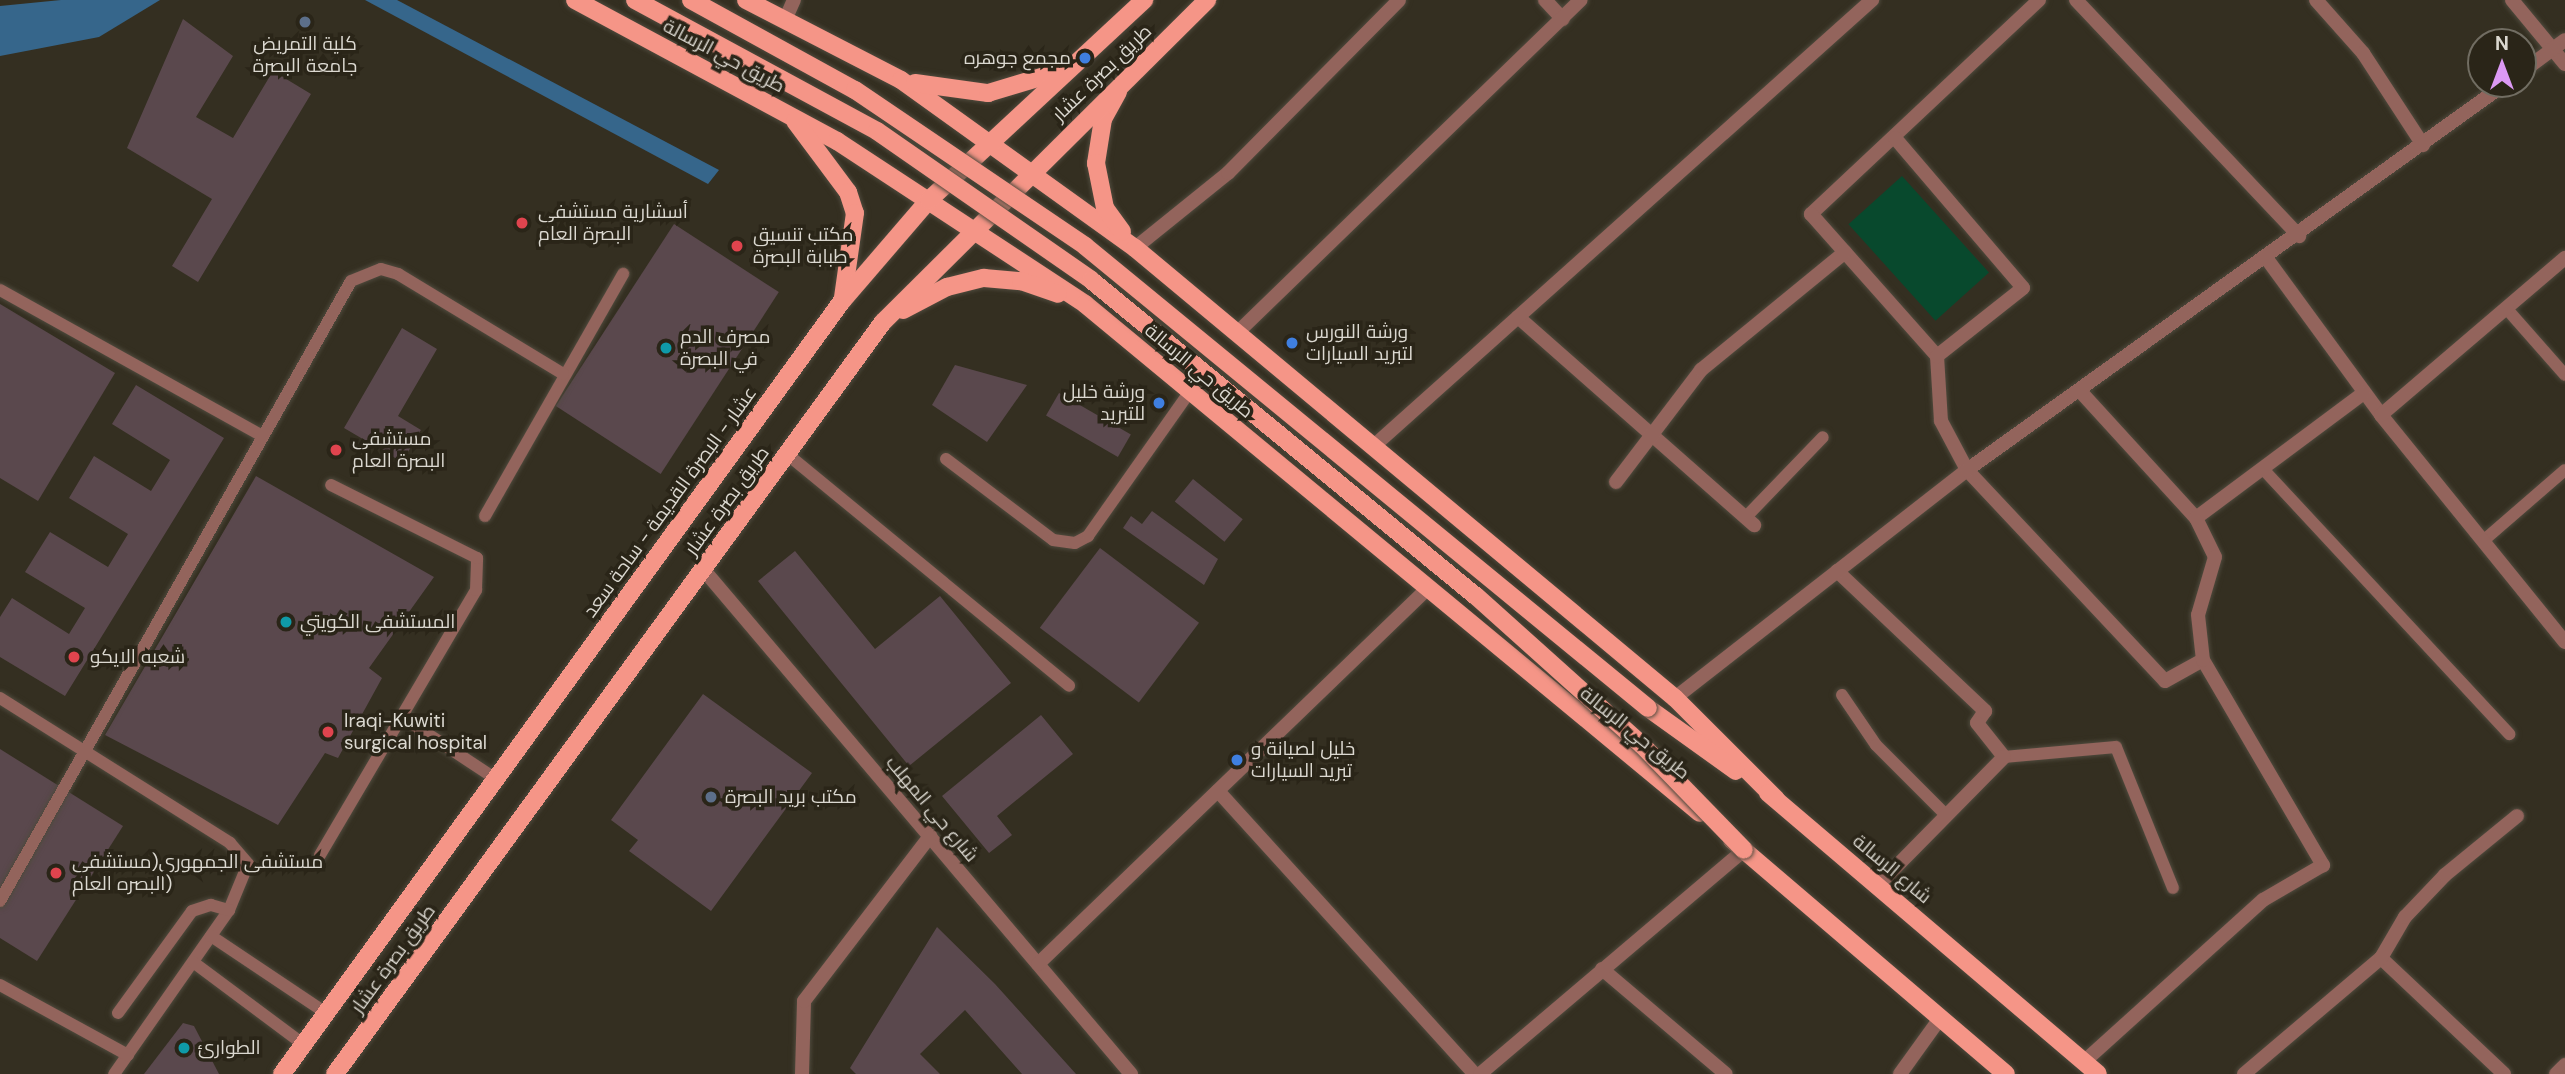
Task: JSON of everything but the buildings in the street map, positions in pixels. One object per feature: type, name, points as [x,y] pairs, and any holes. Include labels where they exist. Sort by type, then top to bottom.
[{"type":"main road","name":"طريق حي الرسالة","points":[[575,0],[790,116],[929,200],[1084,304],[1744,850],[2006,1074]]},
{"type":"main road","name":"طريق حي الرسالة","points":[[635,0],[877,131],[1091,280],[1476,596],[1642,745],[1744,850]]},
{"type":"main road","name":"طريق حي الرسالة","points":[[691,0],[866,97],[1085,246],[1648,709]]},
{"type":"main road","points":[[746,0],[901,80],[1135,248],[1376,444],[1675,698],[1776,799]]},
{"type":"main road","name":"عشار - البصرة القديمة - ساحة سعد","points":[[282,1074],[842,301],[929,200],[1144,0]]},
{"type":"main road","name":"طريق بصرة عشار","points":[[335,1074],[883,323],[1127,76],[1208,0]]},
{"type":"main road","points":[[901,80],[988,93],[1073,66]]},
{"type":"main road","points":[[1127,76],[1103,119],[1097,172],[1105,208],[1135,248]]},
{"type":"main road","points":[[790,116],[848,192],[855,213],[842,301]]},
{"type":"main road","points":[[883,323],[947,286],[984,278],[1021,281],[1084,304]]},
{"type":"main road","name":"شارع الرسالة","points":[[1648,709],[1776,799],[1879,884],[2091,1068]]},
{"type":"street","points":[[785,20],[794,0]]},
{"type":"street","points":[[1135,248],[1228,173],[1399,0]]},
{"type":"street","points":[[1545,0],[1563,19]]},
{"type":"street","points":[[1238,331],[1581,0]]},
{"type":"street","points":[[1376,444],[1872,0]]},
{"type":"street","points":[[2039,0],[1811,214],[1937,356],[1941,421],[1967,470],[2165,681],[2203,660]]},
{"type":"street","points":[[2076,0],[2299,236]]},
{"type":"street","points":[[2316,0],[2363,53],[2423,145]]},
{"type":"street","points":[[2512,0],[2565,64]]},
{"type":"street","points":[[2537,61],[2565,40]]},
{"type":"street","points":[[1675,698],[1967,470],[2267,259],[2486,98]]},
{"type":"street","points":[[1895,138],[2023,288],[1937,356]]},
{"type":"street","points":[[1616,482],[1701,370],[1845,252]]},
{"type":"street","points":[[2381,415],[2565,258]]},
{"type":"street","points":[[2267,259],[2381,415],[2565,642]]},
{"type":"street","points":[[1518,317],[1749,522]]},
{"type":"street","points":[[2080,391],[2196,518],[2215,557],[2197,615],[2203,660],[2323,865],[2263,900],[2091,1068]]},
{"type":"street","points":[[2196,518],[2364,393]]},
{"type":"street","name":"شارع حي المهلب","points":[[703,569],[1131,1074]]},
{"type":"street","points":[[1837,571],[1985,711],[1977,723],[2004,757],[1879,884]]},
{"type":"street","points":[[1038,964],[1427,589]]},
{"type":"street","points":[[1218,791],[1478,1074],[1744,850]]},
{"type":"street","points":[[2244,1074],[2381,958],[2405,917],[2445,875],[2517,816]]},
{"type":"street","points":[[802,1074],[804,1000],[930,836]]},
{"type":"street","points":[[2381,958],[2504,1074]]},
{"type":"street","points":[[1602,969],[1726,1074]]},
{"type":"street","points":[[1900,1074],[1941,1017]]},
{"type":"street","points":[[2556,1074],[2565,1065]]},
{"type":"lane","points":[[0,901],[82,746],[260,435],[363,271],[398,274],[563,374]]},
{"type":"lane","points":[[485,516],[563,374],[623,274]]},
{"type":"lane","points":[[0,289],[260,435]]},
{"type":"lane","points":[[2506,308],[2565,375]]},
{"type":"lane","points":[[946,459],[1053,540],[1075,543],[1088,536],[1191,390]]},
{"type":"lane","points":[[1749,522],[1823,437]]},
{"type":"lane","points":[[787,454],[1069,686]]},
{"type":"lane","points":[[2263,468],[2509,734]]},
{"type":"lane","points":[[2483,541],[2565,470]]},
{"type":"lane","points":[[320,855],[476,590],[477,558],[331,485]]},
{"type":"lane","points":[[1842,695],[1876,745],[1947,816]]},
{"type":"lane","points":[[0,698],[82,746],[241,851],[248,873],[229,910],[114,1074]]},
{"type":"lane","points":[[402,717],[496,779]]},
{"type":"lane","points":[[2004,757],[2116,747],[2173,888]]},
{"type":"lane","points":[[118,1013],[192,911],[211,905],[229,910]]},
{"type":"lane","points":[[211,936],[326,1013]]},
{"type":"lane","points":[[193,962],[303,1044]]},
{"type":"lane","points":[[0,985],[128,1055]]},
{"type":"green space","points":[[1902,176],[1989,273],[1935,321],[1848,224]]},
{"type":"water","points":[[61,0],[160,0],[99,37],[0,56],[0,6]]},
{"type":"water","points":[[365,0],[397,0],[719,170],[708,184]]},
{"type":"place","name":"كلية التمريض جامعة البصرة","points":[[305,22]]},
{"type":"place","name":"مجمع جوهره","points":[[1085,58]]},
{"type":"place","name":"أسشارية مستشفى البصرة العام","points":[[522,223]]},
{"type":"place","name":"مكتب تنسيق طبابة البصرة","points":[[737,246]]},
{"type":"place","name":"ورشة النورس لتبريد السيارات","points":[[1292,343]]},
{"type":"place","name":"مصرف الدم في البصرة","points":[[666,348]]},
{"type":"place","name":"ورشة خليل للتبريد","points":[[1159,403]]},
{"type":"place","name":"مستشفى البصرة العام","points":[[336,450]]},
{"type":"place","name":"المستشفى الكويتي","points":[[286,622]]},
{"type":"place","name":"شعبه الايكو","points":[[74,657]]},
{"type":"place","name":"Iraqi-Kuwiti surgical hospital","points":[[328,732]]},
{"type":"place","name":"خليل لصيانة و تبريد السيارات","points":[[1237,760]]},
{"type":"place","name":"مكتب بريد البصرة","points":[[711,797]]},
{"type":"place","name":"مستشفى الجمهوري(مستشفى البصره العام)","points":[[56,873]]},
{"type":"place","name":"الطوارئ","points":[[184,1048]]}]
